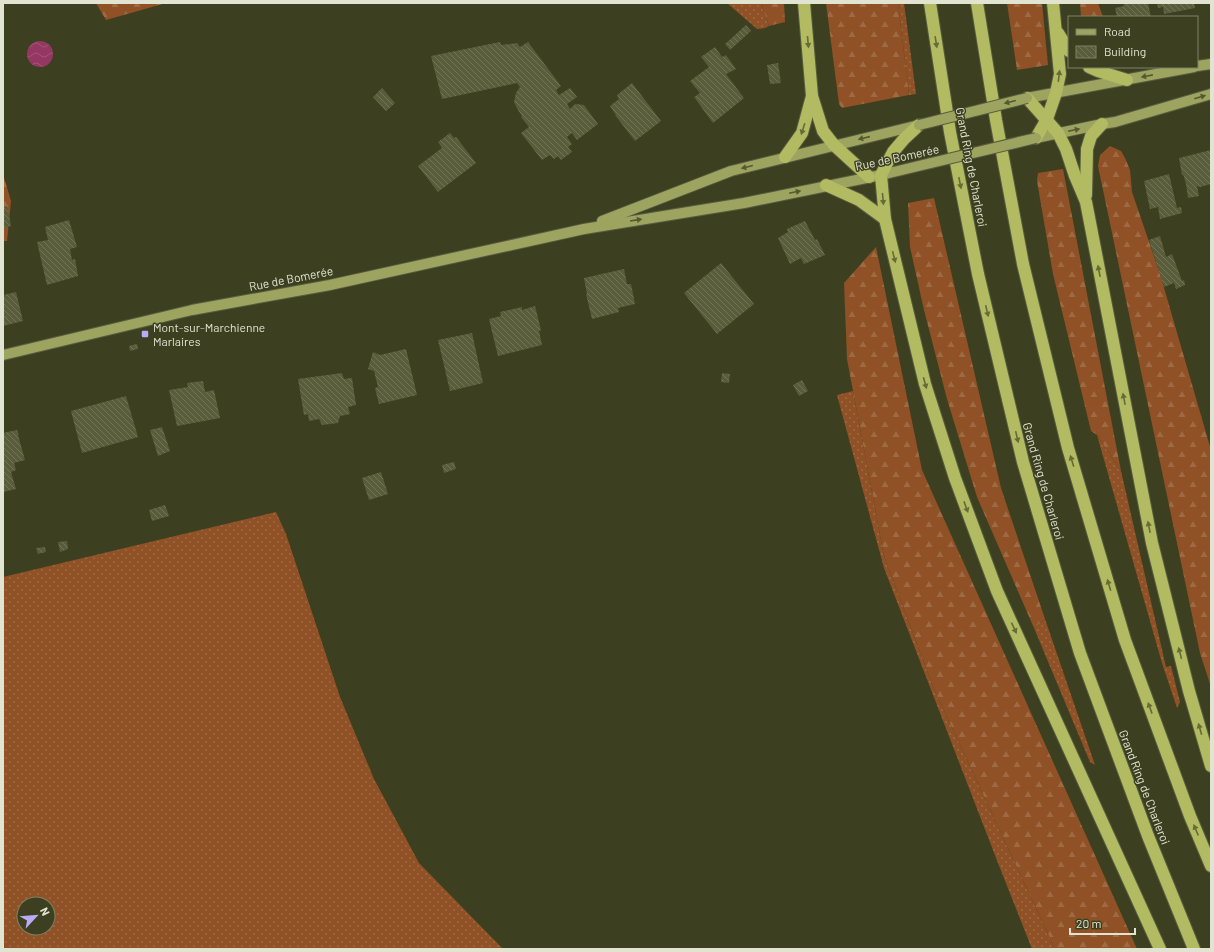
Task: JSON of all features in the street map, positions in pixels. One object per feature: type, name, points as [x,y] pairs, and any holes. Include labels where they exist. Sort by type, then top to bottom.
[{"type":"highway","points":[[804,3],[812,96],[824,131],[834,145],[869,177]]},
{"type":"highway","name":"Grand Ring de Charleroi","points":[[930,3],[950,132],[978,274],[1023,462],[1080,653],[1148,836],[1194,949]]},
{"type":"highway","points":[[977,3],[996,120],[1023,264],[1068,448],[1125,640],[1190,816],[1211,866]]},
{"type":"highway","points":[[1036,138],[1047,119],[1056,93],[1060,74],[1053,3]]},
{"type":"highway","points":[[1056,28],[1068,49]]},
{"type":"highway","points":[[1091,68],[1127,80]]},
{"type":"highway","points":[[785,157],[802,133],[812,96]]},
{"type":"highway","points":[[1027,98],[1058,133],[1066,149],[1086,202],[1152,543],[1211,766]]},
{"type":"highway","points":[[1086,202],[1087,149],[1091,136],[1102,124]]},
{"type":"highway","points":[[919,125],[903,134],[881,175],[885,219],[925,384],[955,478],[997,592],[1160,949]]},
{"type":"highway","points":[[826,185],[859,200],[885,219]]},
{"type":"main road","points":[[1198,66],[1211,64]]},
{"type":"main road","points":[[919,125],[1027,98],[1189,68]]},
{"type":"main road","name":"Rue de Bomerée","points":[[3,355],[192,310],[330,285],[584,229],[744,203],[909,169],[1036,138],[1115,122],[1211,94]]},
{"type":"main road","name":"Rue de Bomerée","points":[[584,229],[731,171],[834,145],[903,134]]},
{"type":"green space","points":[[96,3],[166,3],[106,20]]},
{"type":"green space","points":[[727,3],[761,3],[769,26],[757,29]]},
{"type":"green space","points":[[761,3],[784,3],[785,22],[769,26]]},
{"type":"green space","points":[[826,3],[898,3],[909,95],[842,108],[839,104]]},
{"type":"green space","points":[[898,3],[904,3],[916,94],[909,95]]},
{"type":"green space","points":[[1007,3],[1042,3],[1048,65],[1017,70]]},
{"type":"green space","points":[[1080,3],[1098,3],[1103,16],[1081,16]]},
{"type":"green space","points":[[1110,146],[1121,151],[1130,170],[1132,192],[1160,274],[1211,450],[1211,687],[1200,653],[1098,166],[1100,155]]},
{"type":"green space","points":[[1063,169],[1121,471],[1097,435],[1091,431],[1053,274],[1037,181],[1038,173]]},
{"type":"green space","points":[[3,174],[11,201],[7,241],[3,241]]},
{"type":"green space","points":[[934,198],[1001,488],[1045,619],[1034,628],[977,497],[947,399],[924,310],[910,247],[908,203]]},
{"type":"green space","points":[[876,247],[922,470],[1137,949],[1055,949],[934,689],[884,556],[847,359],[844,283]]},
{"type":"green space","points":[[853,391],[884,556],[934,689],[1055,949],[1032,949],[884,568],[837,395]]},
{"type":"green space","points":[[1097,435],[1121,471],[1166,667],[1171,666],[1180,702],[1177,708],[1162,663]]},
{"type":"green space","points":[[276,512],[286,534],[340,697],[374,779],[419,863],[503,949],[3,949],[3,577]]},
{"type":"green space","points":[[1045,619],[1095,765],[1090,762],[1034,628]]},
{"type":"water","points":[[40,41],[49,45],[53,54],[49,63],[40,67],[31,63],[27,54],[31,45]]},
{"type":"building","points":[[1123,3],[1148,3],[1151,16],[1117,16],[1115,8],[1124,6]]},
{"type":"building","points":[[1157,3],[1194,3],[1195,8],[1164,14],[1163,7],[1158,8]]},
{"type":"building","points":[[746,25],[751,31],[730,50],[725,44]]},
{"type":"building","points":[[500,42],[501,45],[517,43],[520,47],[528,42],[561,86],[556,90],[559,95],[570,88],[577,97],[567,104],[570,109],[575,104],[584,105],[598,124],[577,140],[572,133],[567,137],[572,144],[568,147],[572,152],[561,160],[558,156],[554,159],[550,155],[542,160],[521,133],[529,127],[521,117],[522,116],[514,102],[516,93],[520,87],[517,83],[442,99],[431,56]]},
{"type":"building","points":[[715,47],[722,57],[726,55],[736,69],[726,74],[744,98],[713,123],[694,97],[700,93],[690,81],[709,67],[701,57]]},
{"type":"building","points":[[778,63],[781,83],[770,84],[767,65]]},
{"type":"building","points":[[632,83],[661,121],[635,141],[610,106],[619,99],[617,95]]},
{"type":"building","points":[[382,88],[395,103],[386,111],[373,97]]},
{"type":"building","points":[[450,133],[454,138],[456,137],[476,163],[438,192],[418,166],[442,148],[438,142]]},
{"type":"building","points":[[1211,150],[1211,184],[1200,187],[1197,186],[1199,196],[1188,198],[1179,158]]},
{"type":"building","points":[[1169,174],[1177,208],[1181,207],[1182,213],[1160,219],[1158,207],[1150,209],[1144,181]]},
{"type":"building","points":[[7,206],[11,226],[3,228],[3,207]]},
{"type":"building","points":[[69,220],[77,247],[70,249],[72,260],[75,259],[78,276],[47,285],[37,242],[48,240],[45,227]]},
{"type":"building","points":[[805,221],[815,240],[817,239],[825,255],[804,264],[801,258],[790,264],[778,238],[788,232],[787,229]]},
{"type":"building","points":[[1160,236],[1166,257],[1172,254],[1182,281],[1184,280],[1185,285],[1176,289],[1174,283],[1164,287],[1149,240]]},
{"type":"building","points":[[721,263],[754,304],[717,334],[684,293]]},
{"type":"building","points":[[624,269],[627,284],[631,284],[635,304],[618,308],[619,312],[592,319],[584,278]]},
{"type":"building","points":[[16,292],[23,321],[3,326],[3,295]]},
{"type":"building","points":[[535,306],[541,330],[539,331],[542,345],[498,356],[489,319],[501,316],[500,312],[522,307],[522,310]]},
{"type":"building","points":[[472,333],[483,383],[450,391],[438,340]]},
{"type":"building","points":[[137,344],[138,349],[130,351],[129,346]]},
{"type":"building","points":[[406,349],[417,395],[379,404],[375,388],[378,387],[374,371],[368,369],[373,352],[380,355]]},
{"type":"building","points":[[342,373],[344,379],[352,378],[356,405],[348,407],[350,414],[340,416],[338,423],[322,425],[319,419],[309,421],[308,414],[304,415],[298,379]]},
{"type":"building","points":[[722,373],[730,374],[729,383],[721,382]]},
{"type":"building","points":[[802,380],[808,391],[799,396],[793,385]]},
{"type":"building","points":[[203,381],[205,392],[214,390],[220,418],[177,426],[169,390],[188,387],[187,383]]},
{"type":"building","points":[[126,396],[138,437],[82,453],[71,411]]},
{"type":"building","points":[[162,427],[170,451],[158,456],[150,430]]},
{"type":"building","points":[[17,430],[25,460],[14,463],[16,470],[11,472],[16,489],[3,492],[3,433]]},
{"type":"building","points":[[454,462],[456,469],[444,473],[442,465]]},
{"type":"building","points":[[381,472],[388,494],[369,500],[362,478]]},
{"type":"building","points":[[165,505],[169,516],[152,521],[149,510]]},
{"type":"building","points":[[67,541],[68,549],[60,552],[58,542]]},
{"type":"building","points":[[45,547],[46,552],[38,554],[36,548]]},
{"type":"place","name":"Mont-sur-Marchienne Marlaires","points":[[145,334]]}]
